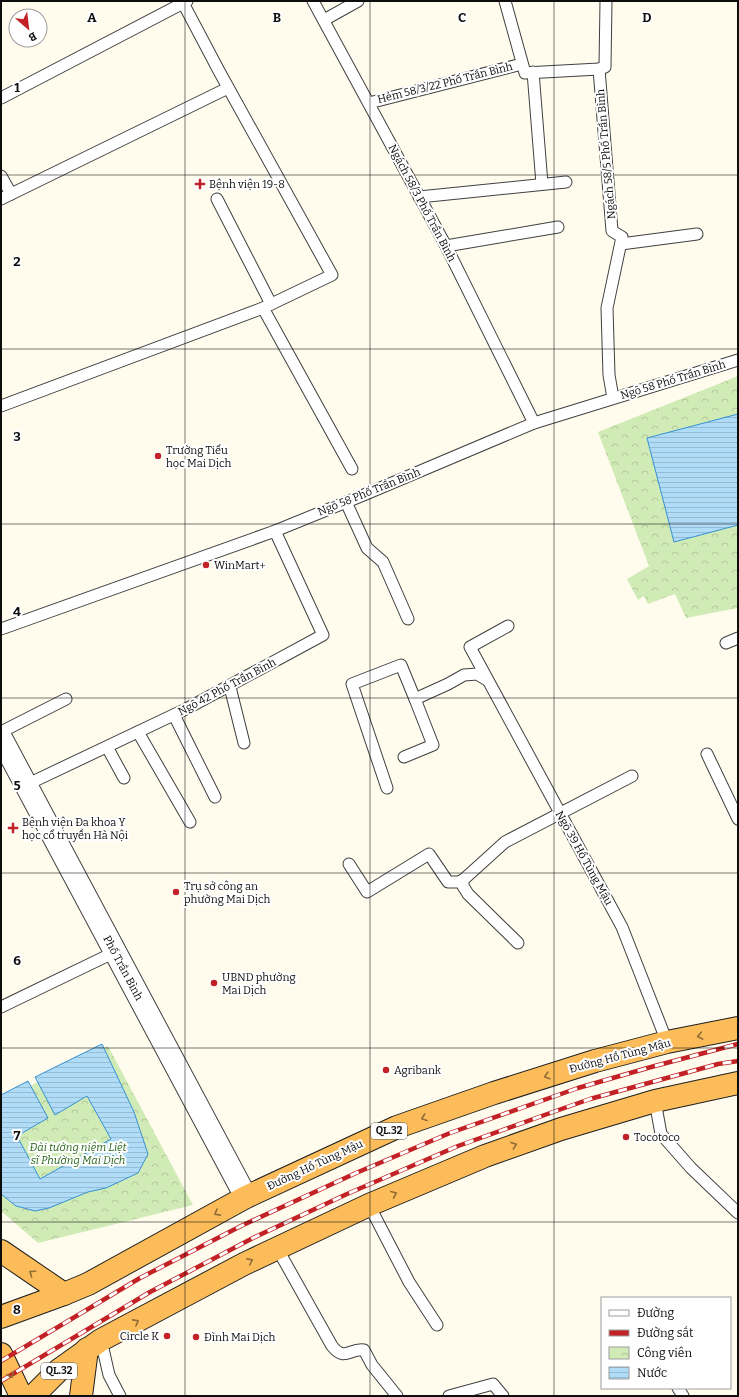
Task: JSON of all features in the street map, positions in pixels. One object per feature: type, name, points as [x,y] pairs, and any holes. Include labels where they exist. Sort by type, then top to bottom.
[{"type":"highway","name":"Đường Hồ Tùng Mậu","points":[[1,1317],[88,1284],[246,1197],[397,1127],[508,1088],[595,1061],[667,1042],[738,1028]]},
{"type":"highway","name":"QL.32","points":[[33,1396],[59,1370],[94,1345],[277,1248],[369,1205],[485,1156],[561,1129],[655,1100],[738,1083]]},
{"type":"highway","points":[[1,1251],[64,1294]]},
{"type":"highway","points":[[81,1396],[94,1345]]},
{"type":"highway","points":[[1,1354],[21,1396]]},
{"type":"street","name":"Phố Trần Bình","points":[[1,738],[246,1197]]},
{"type":"lane","name":"Ngách 58/3 Phố Trần Bình","points":[[314,1],[446,246],[534,423]]},
{"type":"lane","points":[[324,20],[358,1]]},
{"type":"lane","points":[[504,1],[525,73],[599,69],[605,67],[606,1]]},
{"type":"lane","points":[[1,98],[184,2],[228,88],[332,275],[267,306],[1,406]]},
{"type":"lane","name":"Hẻm 58/3/22 Phố Trần Bình","points":[[369,103],[522,64]]},
{"type":"lane","name":"Ngách 58/5 Phố Trần Bình","points":[[599,69],[612,231],[622,237],[621,244]]},
{"type":"lane","points":[[533,72],[542,184]]},
{"type":"lane","points":[[1,176],[6,196],[228,88]]},
{"type":"lane","points":[[419,197],[566,182]]},
{"type":"lane","points":[[217,200],[267,306],[352,469]]},
{"type":"lane","points":[[446,246],[558,227]]},
{"type":"lane","points":[[613,398],[609,375],[607,308],[621,244],[697,234]]},
{"type":"lane","name":"Ngõ 58 Phố Trần Bình","points":[[1,628],[275,531],[534,423],[738,360]]},
{"type":"lane","points":[[346,502],[367,548],[383,562],[408,619]]},
{"type":"lane","name":"Ngõ 42 Phố Trần Bình","points":[[26,785],[230,687],[323,635],[275,531]]},
{"type":"lane","name":"Ngõ 39 Hồ Tùng Mậu","points":[[508,626],[470,647],[622,927],[667,1042]]},
{"type":"lane","points":[[726,643],[738,638]]},
{"type":"lane","points":[[387,788],[352,684],[401,665],[433,745],[404,757]]},
{"type":"lane","points":[[415,699],[464,675],[477,674],[487,680]]},
{"type":"lane","points":[[230,687],[244,743]]},
{"type":"lane","points":[[1,732],[66,699]]},
{"type":"lane","points":[[174,715],[215,797]]},
{"type":"lane","points":[[138,732],[190,822]]},
{"type":"lane","points":[[107,747],[124,778]]},
{"type":"lane","points":[[707,754],[738,819]]},
{"type":"lane","points":[[348,864],[367,892],[429,854],[448,882],[458,882],[463,880],[505,842],[632,776]]},
{"type":"lane","points":[[463,880],[463,886],[468,894],[518,943]]},
{"type":"lane","points":[[1,1007],[115,952]]},
{"type":"lane","points":[[655,1100],[661,1134],[691,1168],[738,1213]]},
{"type":"lane","points":[[369,1205],[409,1282],[437,1326]]},
{"type":"lane","points":[[277,1248],[332,1346],[338,1353],[345,1354],[364,1350],[372,1365],[397,1396]]},
{"type":"lane","points":[[94,1345],[120,1396]]},
{"type":"lane","points":[[449,1396],[493,1384],[503,1396]]},
{"type":"green space","points":[[738,376],[738,608],[686,618],[675,594],[648,604],[644,596],[638,600],[627,579],[649,566],[598,432]]},
{"type":"green space","name":"Đài tưởng niệm Liệt sĩ Phường Mai Dịch","points":[[108,1046],[193,1205],[38,1243],[1,1211],[1,1101]]},
{"type":"water","points":[[738,414],[738,525],[674,542],[647,438]]},
{"type":"water","points":[[102,1044],[134,1112],[148,1154],[138,1173],[106,1188],[88,1192],[49,1208],[35,1211],[16,1206],[1,1194],[1,1095],[28,1081],[48,1118],[17,1136],[40,1179],[111,1139],[87,1096],[55,1115],[35,1077]]},
{"type":"railway","points":[[1,1361],[140,1278],[241,1226],[356,1173],[450,1133],[578,1088],[738,1044]]},
{"type":"railway","points":[[1,1381],[150,1292],[253,1238],[347,1194],[458,1146],[590,1099],[718,1064],[738,1061]]},
{"type":"place","name":"Bệnh viện 19-8","points":[[200,184]]},
{"type":"place","name":"Trường Tiểu học Mai Dịch","points":[[158,456]]},
{"type":"place","name":"WinMart+","points":[[206,565]]},
{"type":"place","name":"Bệnh viện Đa khoa Y học cổ truyền Hà Nội","points":[[13,828]]},
{"type":"place","name":"Trụ sở công an phường Mai Dịch","points":[[176,892]]},
{"type":"place","name":"UBND phường Mai Dịch","points":[[214,983]]},
{"type":"place","name":"Agribank","points":[[386,1070]]},
{"type":"place","name":"Tocotoco","points":[[626,1137]]},
{"type":"place","name":"Circle K","points":[[167,1336]]},
{"type":"place","name":"Đình Mai Dịch","points":[[196,1337]]}]
